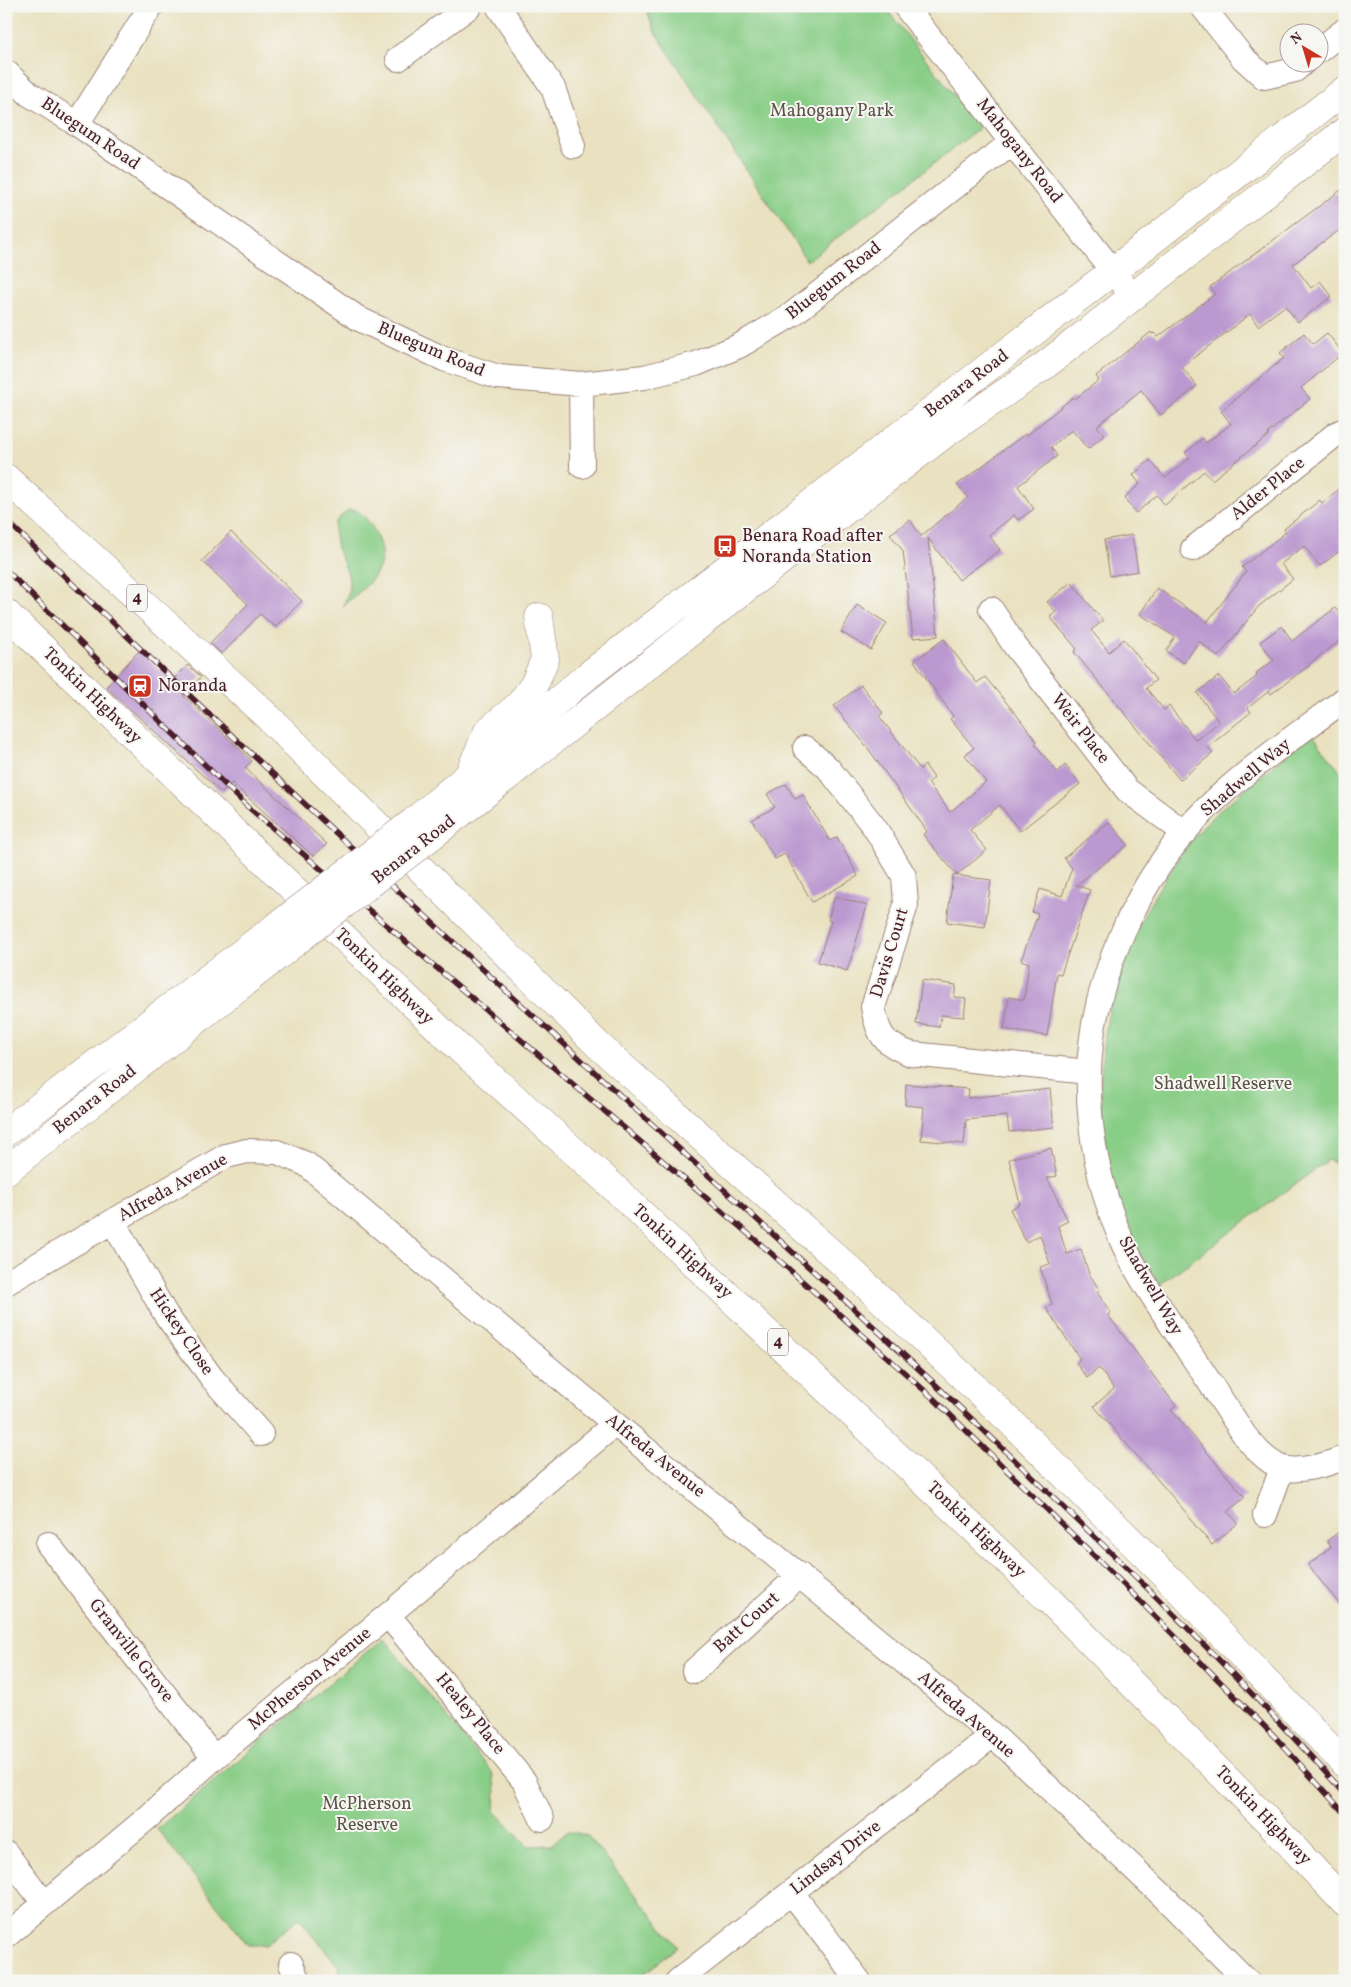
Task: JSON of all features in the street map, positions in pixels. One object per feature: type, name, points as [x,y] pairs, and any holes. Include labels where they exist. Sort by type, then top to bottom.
[{"type":"main road","name":"Benara Road","points":[[421,830],[468,775],[587,676],[1345,90]]},
{"type":"main road","points":[[1299,126],[1345,108]]},
{"type":"main road","name":"Benara Road","points":[[6,1132],[285,934],[822,529],[946,433],[1044,366],[1345,132]]},
{"type":"main road","points":[[849,474],[845,485],[848,487],[854,486],[909,448],[946,433]]},
{"type":"main road","name":"4","points":[[6,478],[268,717],[598,1045],[849,1269],[1009,1420],[1172,1582],[1345,1764]]},
{"type":"main road","name":"Benara Road","points":[[587,676],[608,681],[773,551],[822,529]]},
{"type":"main road","name":"Tonkin Highway","points":[[6,613],[459,1048],[614,1188],[1049,1600],[1272,1825],[1345,1903]]},
{"type":"main road","points":[[468,775],[488,731],[519,705],[534,685],[545,659],[539,617]]},
{"type":"main road","name":"Benara Road","points":[[6,1171],[285,934]]},
{"type":"street","points":[[77,124],[151,6]]},
{"type":"street","points":[[398,59],[470,6]]},
{"type":"street","points":[[498,6],[553,88],[573,146]]},
{"type":"street","name":"Mahogany Road","points":[[905,6],[1133,297]]},
{"type":"street","points":[[1202,6],[1243,58],[1264,78],[1287,72]]},
{"type":"street","points":[[1328,43],[1345,30]]},
{"type":"street","name":"Bluegum Road","points":[[6,72],[29,94],[77,124],[359,319],[444,359],[498,377],[582,384],[644,377],[696,364],[739,346],[790,316],[1012,142]]},
{"type":"street","points":[[582,384],[582,466]]},
{"type":"street","name":"Alder Place","points":[[1193,550],[1336,434],[1345,430]]},
{"type":"street","name":"Weir Place","points":[[991,610],[1015,646],[1127,790],[1185,833]]},
{"type":"street","name":"Shadwell Way","points":[[1282,1468],[1262,1456],[1245,1436],[1151,1293],[1121,1239],[1104,1189],[1094,1140],[1089,1072],[1092,1044],[1101,998],[1120,939],[1149,884],[1185,833],[1231,786],[1345,700]]},
{"type":"street","name":"Davis Court","points":[[806,748],[828,768],[875,828],[904,876],[906,905],[873,1007],[876,1022],[882,1035],[893,1048],[911,1054],[1089,1072]]},
{"type":"street","name":"Alfreda Avenue","points":[[6,1284],[226,1156],[248,1150],[277,1152],[306,1164],[615,1424],[993,1735],[1162,1895],[1247,1981]]},
{"type":"street","name":"Hickey Close","points":[[113,1222],[166,1315],[212,1378],[261,1434]]},
{"type":"street","name":"McPherson Avenue","points":[[6,1936],[146,1819],[214,1758],[615,1424]]},
{"type":"street","points":[[1265,1515],[1282,1468],[1298,1469],[1319,1466],[1345,1457]]},
{"type":"street","name":"Granville Grove","points":[[48,1544],[214,1758]]},
{"type":"street","name":"Batt Court","points":[[694,1671],[800,1575]]},
{"type":"street","name":"Healey Place","points":[[388,1615],[524,1780],[542,1819]]},
{"type":"street","name":"Lindsay Drive","points":[[678,1981],[993,1735]]},
{"type":"street","points":[[6,1853],[44,1903]]},
{"type":"street","points":[[792,1893],[859,1981]]},
{"type":"green space","name":"Mahogany Park","points":[[645,6],[884,6],[980,128],[807,261],[655,32]]},
{"type":"green space","points":[[348,510],[356,510],[369,522],[381,549],[381,559],[374,577],[343,606],[349,592],[348,574],[337,548],[334,529],[335,522]]},
{"type":"green space","name":"Shadwell Reserve","points":[[1312,734],[1345,778],[1345,1168],[1328,1160],[1159,1285],[1131,1236],[1116,1193],[1106,1150],[1101,1106],[1102,1062],[1107,1019],[1118,977],[1134,935],[1155,895],[1189,844],[1213,816]]},
{"type":"green space","name":"McPherson Reserve","points":[[383,1638],[492,1772],[496,1791],[495,1811],[528,1846],[552,1845],[568,1831],[588,1836],[678,1947],[635,1981],[338,1981],[339,1967],[299,1918],[265,1945],[248,1945],[157,1829]]},
{"type":"building","points":[[1345,187],[1345,226],[1293,264],[1311,288],[1320,281],[1332,296],[1298,322],[1285,306],[1258,326],[1250,314],[1182,367],[1197,386],[1161,415],[1141,390],[1097,426],[1104,435],[1088,449],[1072,430],[1051,447],[1057,456],[1018,486],[1034,509],[1018,520],[1014,515],[989,535],[1000,550],[959,580],[928,538],[938,636],[913,638],[903,551],[890,534],[910,520],[921,536],[968,497],[957,485],[1025,434],[1026,436],[1073,397],[1075,399],[1099,380],[1096,376],[1151,332],[1158,337],[1215,294],[1210,287]]},
{"type":"building","points":[[1304,333],[1313,344],[1327,333],[1343,353],[1301,388],[1310,399],[1268,433],[1269,435],[1212,480],[1204,471],[1165,505],[1157,495],[1136,513],[1124,498],[1140,484],[1133,475],[1150,460],[1165,478],[1190,458],[1185,453],[1203,438],[1206,443],[1231,424],[1221,411],[1284,358],[1280,353]]},
{"type":"building","points":[[1345,484],[1345,547],[1320,566],[1304,546],[1281,564],[1293,579],[1259,606],[1218,657],[1199,641],[1184,663],[1166,651],[1175,637],[1140,614],[1157,588],[1207,622],[1246,572],[1242,567],[1286,532],[1284,529],[1320,500],[1322,503]]},
{"type":"building","points":[[231,532],[302,601],[275,627],[260,614],[222,654],[210,643],[248,604],[202,561]]},
{"type":"building","points":[[1132,535],[1138,571],[1110,576],[1104,540]]},
{"type":"building","points":[[1071,582],[1103,621],[1091,630],[1109,652],[1124,639],[1156,680],[1146,688],[1164,710],[1169,706],[1196,740],[1219,722],[1197,693],[1219,676],[1234,694],[1257,676],[1256,673],[1274,660],[1260,642],[1282,626],[1292,641],[1335,608],[1345,621],[1345,637],[1271,694],[1269,691],[1248,708],[1251,712],[1208,747],[1213,753],[1180,780],[1074,652],[1077,649],[1050,617],[1056,612],[1047,602]]},
{"type":"building","points":[[857,605],[887,623],[871,650],[841,632]]},
{"type":"building","points":[[944,639],[977,683],[985,677],[1016,714],[1037,742],[1035,744],[1057,772],[1065,765],[1080,784],[1020,831],[1000,805],[970,830],[987,850],[957,875],[923,835],[927,831],[867,747],[834,706],[861,685],[883,713],[879,716],[920,769],[925,765],[934,778],[928,783],[950,812],[986,782],[965,755],[974,748],[950,719],[953,716],[914,661]]},
{"type":"building","points":[[139,651],[172,681],[188,665],[201,677],[183,695],[252,761],[245,768],[327,844],[313,856],[232,783],[222,793],[106,687]]},
{"type":"building","points":[[786,784],[795,799],[803,795],[830,841],[837,837],[858,876],[812,902],[785,854],[775,859],[752,820],[775,807],[767,794]]},
{"type":"building","points":[[1109,822],[1128,845],[1076,885],[1090,890],[1061,974],[1057,973],[1047,1036],[1004,1029],[1009,997],[1024,1000],[1029,963],[1021,960],[1038,914],[1032,912],[1040,889],[1062,896],[1072,868],[1064,858]]},
{"type":"building","points":[[953,875],[991,880],[985,927],[947,922]]},
{"type":"building","points":[[835,896],[867,906],[847,971],[818,962],[831,921],[828,920]]},
{"type":"building","points":[[922,980],[956,985],[954,997],[966,999],[964,1017],[941,1015],[939,1027],[916,1024]]},
{"type":"building","points":[[906,1084],[969,1089],[968,1098],[1050,1089],[1054,1127],[1009,1132],[1007,1116],[966,1120],[964,1144],[921,1140],[924,1107],[905,1105]]},
{"type":"building","points":[[1051,1148],[1057,1176],[1047,1178],[1068,1221],[1058,1226],[1067,1254],[1081,1249],[1089,1274],[1100,1290],[1097,1292],[1111,1313],[1108,1315],[1176,1406],[1171,1410],[1245,1497],[1228,1512],[1238,1523],[1212,1545],[1094,1406],[1114,1389],[1099,1368],[1087,1378],[1076,1363],[1080,1359],[1046,1308],[1052,1304],[1040,1267],[1050,1264],[1040,1235],[1026,1242],[1010,1209],[1020,1204],[1009,1159]]},
{"type":"building","points":[[1345,1527],[1345,1611],[1308,1565],[1331,1547],[1327,1541]]},
{"type":"railway","points":[[6,520],[390,883],[839,1295],[999,1445],[1202,1642],[1345,1794]]},
{"type":"railway","points":[[6,570],[247,806],[772,1254],[934,1399],[1122,1583],[1276,1738],[1345,1814]]},
{"type":"place","name":"Benara Road after Noranda Station","points":[[725,546]]},
{"type":"place","name":"Noranda","points":[[140,686]]}]
